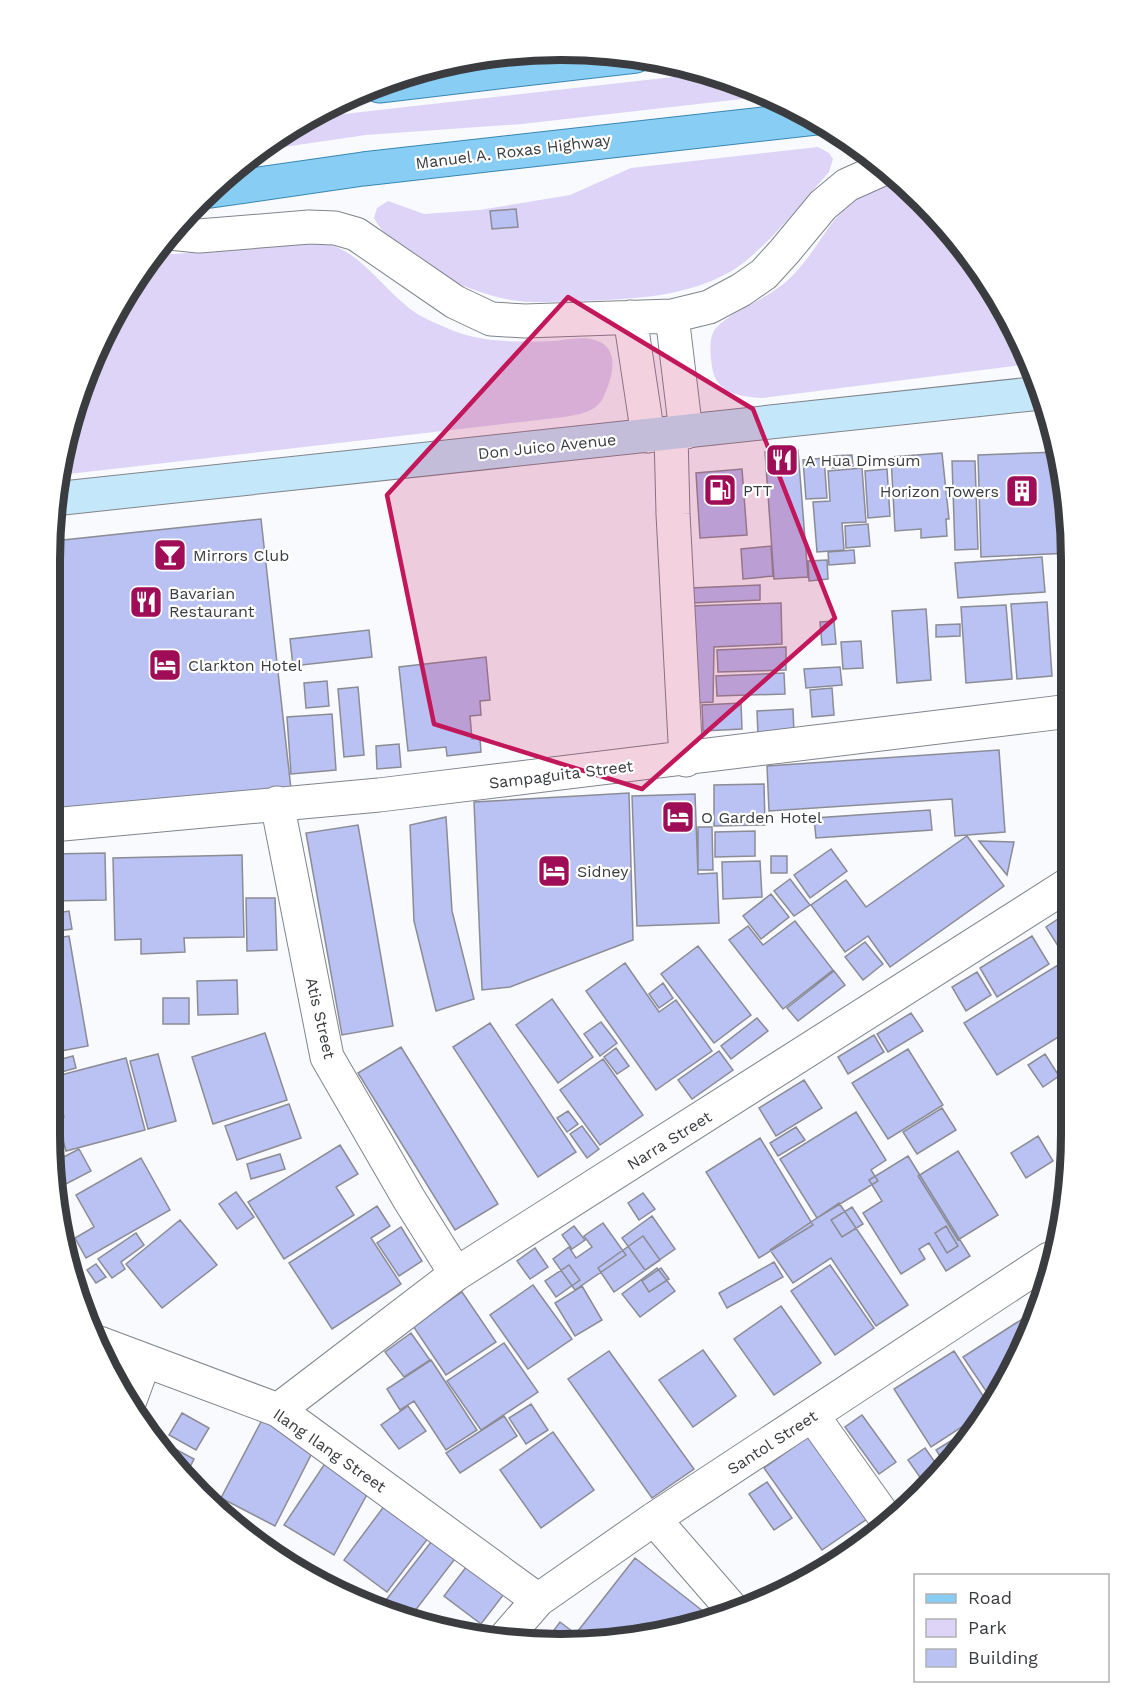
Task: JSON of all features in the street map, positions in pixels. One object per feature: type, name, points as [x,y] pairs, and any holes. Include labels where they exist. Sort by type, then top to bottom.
[{"type":"main road","points":[[417,82],[593,61]]},
{"type":"main road","name":"Manuel A. Roxas Highway","points":[[225,189],[363,169],[798,120]]},
{"type":"main road","name":"Don Juico Avenue","points":[[64,498],[1032,394]]},
{"type":"street","points":[[181,234],[199,236],[309,227],[335,228],[356,234],[455,302],[491,319],[525,321],[672,316],[709,307],[741,290],[771,267],[823,205],[847,185],[876,172]]},
{"type":"street","points":[[672,316],[669,434],[686,760]]},
{"type":"street","points":[[630,317],[669,434]]},
{"type":"street","name":"Sampaguita Street","points":[[60,824],[379,795],[686,760],[1061,712]]},
{"type":"street","name":"Atis Street","points":[[277,803],[327,1057],[409,1200],[456,1274]]},
{"type":"street","name":"Narra Street","points":[[278,1410],[456,1274],[1061,889]]},
{"type":"street","name":"Santol Street","points":[[511,1631],[538,1600],[654,1519],[1044,1262]]},
{"type":"street","name":"Ilang Ilang Street","points":[[108,1347],[278,1410],[538,1600]]},
{"type":"street","points":[[133,1393],[144,1362]]},
{"type":"street","points":[[813,1416],[884,1516]]},
{"type":"street","points":[[654,1519],[728,1604]]},
{"type":"highlighted area","points":[[568,297],[753,409],[835,618],[642,789],[434,724],[387,495]]},
{"type":"green space","points":[[684,76],[752,98],[522,124],[366,135],[277,148],[333,115]]},
{"type":"green space","points":[[818,147],[829,153],[833,159],[829,172],[756,252],[730,272],[712,281],[657,296],[537,302],[493,296],[434,272],[399,247],[374,218],[377,208],[388,201],[424,214],[479,210],[570,195],[631,168]]},
{"type":"green space","points":[[889,182],[891,184],[937,230],[958,256],[994,310],[1021,365],[762,398],[747,397],[726,390],[713,372],[711,337],[713,332],[723,321],[771,293],[788,280],[846,207],[860,195]]},
{"type":"green space","points":[[287,243],[328,244],[351,255],[399,300],[414,312],[437,324],[466,335],[490,340],[554,341],[585,338],[595,340],[609,350],[612,357],[612,373],[600,403],[581,414],[68,474],[77,431],[87,400],[112,339],[144,282],[163,256],[165,253]]},
{"type":"building","points":[[516,209],[518,227],[492,229],[490,211]]},
{"type":"building","points":[[798,450],[808,577],[774,579],[765,452]]},
{"type":"building","name":"Horizon Towers","points":[[1049,452],[1057,495],[1061,553],[981,557],[978,455]]},
{"type":"building","points":[[942,453],[949,519],[946,519],[947,536],[921,538],[921,529],[895,531],[891,457]]},
{"type":"building","points":[[852,455],[853,466],[832,468],[831,456]]},
{"type":"building","points":[[824,458],[827,498],[806,499],[803,460]]},
{"type":"building","points":[[952,461],[975,461],[978,549],[955,550]]},
{"type":"building","points":[[862,468],[866,522],[842,523],[844,550],[817,552],[813,502],[830,501],[828,471]]},
{"type":"building","name":"PTT","points":[[742,469],[747,535],[700,538],[696,473]]},
{"type":"building","points":[[887,469],[890,516],[868,518],[865,471]]},
{"type":"building","name":"Clarkton Hotel","points":[[261,519],[291,789],[60,814],[61,540]]},
{"type":"building","points":[[868,524],[870,546],[846,548],[845,526]]},
{"type":"building","points":[[771,546],[773,576],[743,579],[741,549]]},
{"type":"building","points":[[854,550],[855,563],[829,565],[828,552]]},
{"type":"building","points":[[1042,557],[1045,592],[958,598],[955,563]]},
{"type":"building","points":[[827,560],[828,579],[809,581],[808,561]]},
{"type":"building","points":[[760,585],[760,600],[692,603],[691,588]]},
{"type":"building","points":[[1047,602],[1052,676],[1017,679],[1011,604]]},
{"type":"building","points":[[781,603],[782,644],[714,647],[713,702],[695,703],[691,606]]},
{"type":"building","points":[[1006,605],[1012,679],[966,683],[961,607]]},
{"type":"building","points":[[926,609],[931,680],[897,683],[892,611]]},
{"type":"building","points":[[834,621],[836,644],[822,645],[820,622]]},
{"type":"building","points":[[960,624],[960,636],[936,637],[936,625]]},
{"type":"building","points":[[369,630],[372,657],[293,666],[290,639]]},
{"type":"building","points":[[861,641],[863,668],[843,669],[841,642]]},
{"type":"building","points":[[786,647],[786,670],[718,672],[717,650]]},
{"type":"building","points":[[486,657],[490,700],[480,701],[481,715],[470,716],[472,739],[480,738],[481,752],[447,756],[446,747],[408,751],[399,667]]},
{"type":"building","points":[[840,667],[842,685],[806,688],[804,669]]},
{"type":"building","points":[[784,673],[785,694],[717,696],[716,676]]},
{"type":"building","points":[[327,681],[329,706],[306,708],[304,683]]},
{"type":"building","points":[[358,687],[364,755],[344,757],[338,689]]},
{"type":"building","points":[[832,688],[834,715],[812,717],[810,690]]},
{"type":"building","points":[[741,703],[742,729],[703,731],[702,705]]},
{"type":"building","points":[[793,709],[794,733],[758,735],[757,711]]},
{"type":"building","points":[[332,714],[336,770],[291,774],[287,717]]},
{"type":"building","points":[[399,744],[401,767],[377,769],[376,746]]},
{"type":"building","points":[[999,750],[1005,832],[955,836],[952,799],[769,811],[767,766]]},
{"type":"building","points":[[764,784],[765,825],[714,826],[714,785]]},
{"type":"building","name":"Sidney","points":[[629,793],[633,940],[510,987],[482,990],[474,802]]},
{"type":"building","points":[[695,794],[698,874],[717,873],[719,923],[637,926],[632,796]]},
{"type":"building","points":[[930,810],[932,830],[816,838],[814,818]]},
{"type":"building","points":[[446,817],[452,911],[474,999],[436,1011],[414,921],[410,825]]},
{"type":"building","points":[[358,825],[393,1026],[342,1035],[306,833]]},
{"type":"building","points":[[698,827],[712,827],[713,870],[698,870]]},
{"type":"building","points":[[755,831],[755,856],[715,857],[715,832]]},
{"type":"building","points":[[967,836],[1004,886],[890,967],[868,936],[845,952],[811,905],[846,880],[866,907]]},
{"type":"building","points":[[979,841],[1014,842],[1007,875]]},
{"type":"building","points":[[831,849],[847,871],[810,898],[794,875]]},
{"type":"building","points":[[105,853],[106,900],[60,901],[60,854]]},
{"type":"building","points":[[242,855],[244,937],[184,938],[185,952],[141,954],[141,939],[115,940],[113,858]]},
{"type":"building","points":[[771,856],[787,856],[787,873],[771,873]]},
{"type":"building","points":[[760,861],[762,897],[723,899],[722,862]]},
{"type":"building","points":[[790,879],[810,905],[794,916],[774,891]]},
{"type":"building","points":[[771,894],[789,917],[761,939],[743,916]]},
{"type":"building","points":[[246,898],[275,898],[277,950],[247,951]]},
{"type":"building","points":[[69,911],[72,929],[60,931],[60,912]]},
{"type":"building","points":[[1061,917],[1061,944],[1058,946],[1046,927]]},
{"type":"building","points":[[795,921],[833,970],[783,1009],[729,940],[748,926],[763,945]]},
{"type":"building","points":[[69,936],[88,1046],[60,1051],[60,938]]},
{"type":"building","points":[[1032,936],[1049,964],[997,997],[980,968]]},
{"type":"building","points":[[865,942],[883,964],[863,980],[845,957]]},
{"type":"building","points":[[698,946],[751,1015],[714,1043],[661,974]]},
{"type":"building","points":[[625,963],[659,1012],[676,1000],[712,1051],[656,1090],[586,991]]},
{"type":"building","points":[[1058,965],[1061,970],[1061,1035],[997,1075],[964,1023]]},
{"type":"building","points":[[834,971],[845,985],[798,1021],[787,1008]]},
{"type":"building","points":[[977,972],[991,995],[966,1011],[952,987]]},
{"type":"building","points":[[237,980],[238,1014],[198,1015],[197,981]]},
{"type":"building","points":[[663,983],[673,998],[659,1008],[649,994]]},
{"type":"building","points":[[163,998],[189,998],[189,1024],[163,1024]]},
{"type":"building","points":[[552,999],[593,1057],[558,1083],[516,1025]]},
{"type":"building","points":[[911,1013],[923,1031],[888,1052],[877,1034]]},
{"type":"building","points":[[757,1018],[768,1031],[731,1059],[721,1046]]},
{"type":"building","points":[[601,1022],[617,1043],[600,1056],[584,1034]]},
{"type":"building","points":[[490,1023],[576,1152],[538,1177],[453,1047]]},
{"type":"building","points":[[265,1033],[287,1100],[213,1124],[192,1057]]},
{"type":"building","points":[[874,1035],[884,1052],[848,1074],[838,1057]]},
{"type":"building","points":[[401,1047],[498,1204],[455,1230],[358,1073]]},
{"type":"building","points":[[616,1048],[629,1066],[617,1074],[604,1057]]},
{"type":"building","points":[[908,1049],[943,1105],[888,1139],[852,1083]]},
{"type":"building","points":[[719,1051],[733,1070],[692,1099],[678,1080]]},
{"type":"building","points":[[158,1054],[176,1121],[148,1129],[130,1061]]},
{"type":"building","points":[[1045,1054],[1059,1076],[1043,1087],[1028,1065]]},
{"type":"building","points":[[73,1056],[76,1068],[60,1072],[60,1060]]},
{"type":"building","points":[[126,1058],[145,1130],[66,1151],[60,1130],[60,1118],[64,1117],[60,1102],[60,1075]]},
{"type":"building","points":[[603,1059],[643,1115],[600,1145],[560,1090]]},
{"type":"building","points":[[804,1080],[822,1108],[776,1136],[759,1108]]},
{"type":"building","points":[[289,1104],[301,1138],[237,1160],[225,1126]]},
{"type":"building","points":[[942,1108],[956,1130],[917,1154],[903,1132]]},
{"type":"building","points":[[568,1111],[578,1124],[567,1132],[557,1118]]},
{"type":"building","points":[[856,1112],[886,1160],[871,1170],[878,1181],[817,1218],[780,1159]]},
{"type":"building","points":[[582,1126],[599,1149],[587,1158],[570,1134]]},
{"type":"building","points":[[796,1127],[805,1140],[778,1156],[770,1143]]},
{"type":"building","points":[[1038,1136],[1053,1161],[1026,1178],[1011,1153]]},
{"type":"building","points":[[760,1138],[813,1225],[759,1258],[706,1172]]},
{"type":"building","points":[[340,1145],[358,1174],[336,1187],[354,1215],[284,1259],[248,1202]]},
{"type":"building","points":[[79,1149],[91,1171],[63,1186],[61,1158]]},
{"type":"building","points":[[958,1151],[998,1215],[958,1240],[918,1176]]},
{"type":"building","points":[[280,1154],[285,1169],[251,1179],[247,1164]]},
{"type":"building","points":[[908,1156],[970,1256],[946,1271],[929,1243],[919,1249],[925,1259],[901,1274],[863,1213],[882,1201],[869,1180]]},
{"type":"building","points":[[141,1158],[170,1210],[86,1258],[75,1238],[94,1227],[76,1195]]},
{"type":"building","points":[[236,1192],[254,1217],[237,1229],[219,1204]]},
{"type":"building","points":[[643,1193],[655,1209],[639,1220],[628,1203]]},
{"type":"building","points":[[839,1203],[908,1305],[876,1326],[831,1258],[793,1283],[770,1250]]},
{"type":"building","points":[[377,1206],[390,1226],[371,1238],[401,1284],[332,1329],[289,1263]]},
{"type":"building","points":[[852,1207],[863,1224],[842,1237],[831,1220]]},
{"type":"building","points":[[652,1216],[675,1249],[645,1270],[622,1238]]},
{"type":"building","points":[[180,1220],[217,1265],[162,1308],[126,1264]]},
{"type":"building","points":[[603,1223],[626,1255],[575,1290],[553,1259],[569,1247],[576,1258],[592,1247],[584,1236]]},
{"type":"building","points":[[574,1226],[585,1240],[572,1249],[562,1235]]},
{"type":"building","points":[[946,1226],[958,1246],[947,1253],[935,1233]]},
{"type":"building","points":[[401,1227],[422,1261],[399,1276],[377,1243]]},
{"type":"building","points":[[136,1233],[144,1245],[121,1262],[125,1269],[112,1278],[98,1259]]},
{"type":"building","points":[[643,1236],[660,1260],[614,1292],[598,1268]]},
{"type":"building","points":[[535,1248],[548,1267],[530,1279],[517,1261]]},
{"type":"building","points":[[774,1262],[783,1277],[727,1308],[719,1293]]},
{"type":"building","points":[[96,1264],[106,1277],[96,1283],[87,1270]]},
{"type":"building","points":[[569,1265],[580,1280],[556,1297],[545,1281]]},
{"type":"building","points":[[830,1265],[874,1328],[835,1355],[791,1291]]},
{"type":"building","points":[[657,1268],[675,1291],[640,1317],[622,1294]]},
{"type":"building","points":[[661,1268],[669,1279],[649,1292],[642,1281]]},
{"type":"building","points":[[533,1285],[572,1339],[528,1369],[490,1315]]},
{"type":"building","points":[[582,1286],[602,1320],[575,1336],[555,1303]]},
{"type":"building","points":[[462,1292],[496,1342],[446,1375],[413,1326]]},
{"type":"building","points":[[781,1306],[821,1363],[774,1395],[734,1339]]},
{"type":"building","points":[[1026,1317],[988,1394],[963,1357]]},
{"type":"building","points":[[411,1333],[430,1360],[404,1377],[385,1352]]},
{"type":"building","points":[[504,1343],[538,1392],[481,1430],[447,1381]]},
{"type":"building","points":[[703,1350],[736,1396],[693,1427],[659,1380]]},
{"type":"building","points":[[609,1351],[694,1469],[652,1498],[568,1379]]},
{"type":"building","points":[[954,1351],[985,1399],[970,1422],[931,1447],[894,1389]]},
{"type":"building","points":[[431,1360],[477,1430],[446,1450],[414,1401],[400,1410],[387,1389]]},
{"type":"building","points":[[531,1404],[548,1430],[526,1444],[509,1418]]},
{"type":"building","points":[[408,1406],[426,1431],[399,1449],[381,1425]]},
{"type":"building","points":[[182,1413],[209,1428],[196,1450],[169,1435]]},
{"type":"building","points":[[862,1415],[896,1462],[879,1474],[845,1427]]},
{"type":"building","points":[[504,1416],[517,1436],[460,1473],[446,1453]]},
{"type":"building","points":[[262,1420],[315,1447],[275,1526],[221,1498]]},
{"type":"building","points":[[553,1432],[594,1490],[541,1528],[500,1470]]},
{"type":"building","points":[[811,1435],[870,1517],[822,1550],[764,1468]]},
{"type":"building","points":[[960,1435],[941,1458],[936,1450]]},
{"type":"building","points":[[169,1446],[194,1459],[189,1469]]},
{"type":"building","points":[[925,1448],[936,1465],[922,1479],[908,1460]]},
{"type":"building","points":[[326,1462],[370,1489],[334,1555],[284,1525]]},
{"type":"building","points":[[767,1482],[792,1518],[774,1530],[749,1494]]},
{"type":"building","points":[[385,1505],[429,1537],[387,1592],[344,1560]]},
{"type":"building","points":[[438,1533],[461,1551],[414,1612],[385,1602]]},
{"type":"building","points":[[635,1558],[705,1612],[626,1630],[581,1633],[578,1631]]},
{"type":"building","points":[[470,1562],[507,1590],[481,1624],[444,1596]]},
{"type":"building","points":[[560,1622],[575,1634],[560,1634],[551,1634]]},
{"type":"place","name":"A Hua Dimsum","points":[[782,460]]},
{"type":"place","name":"PTT","points":[[720,490]]},
{"type":"place","name":"Horizon Towers","points":[[1022,491]]},
{"type":"place","name":"Mirrors Club","points":[[170,555]]},
{"type":"place","name":"Bavarian Restaurant","points":[[146,602]]},
{"type":"place","name":"Clarkton Hotel","points":[[165,665]]},
{"type":"place","name":"O Garden Hotel","points":[[678,817]]},
{"type":"place","name":"Sidney","points":[[554,871]]}]
